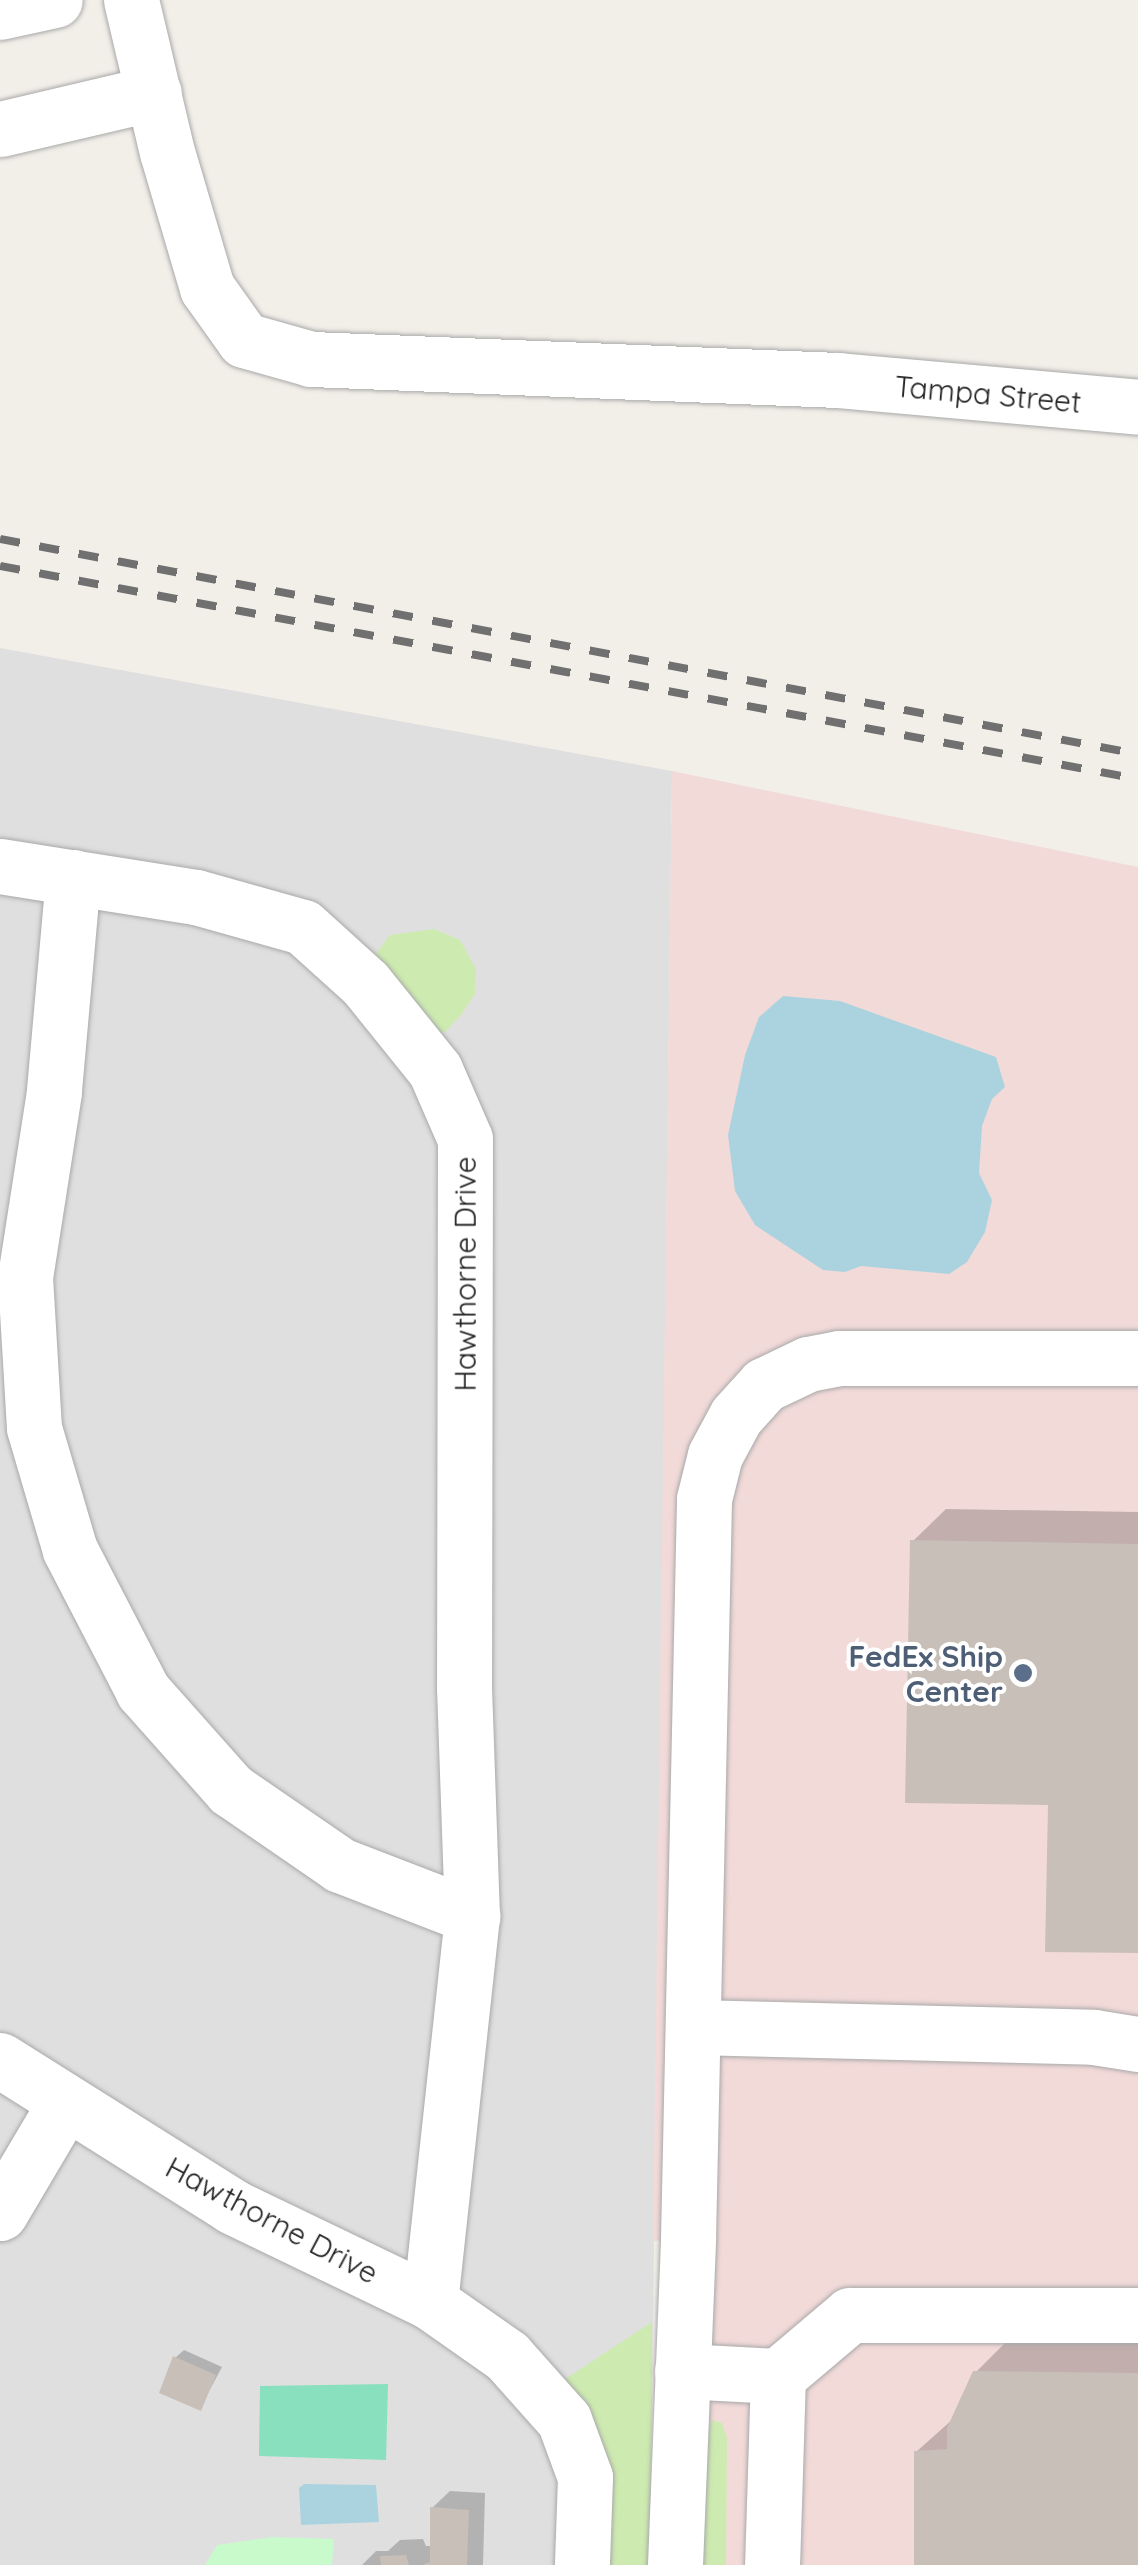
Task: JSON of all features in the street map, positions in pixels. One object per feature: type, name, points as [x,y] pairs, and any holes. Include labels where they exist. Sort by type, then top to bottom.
[{"type":"street","points":[[0,12],[55,0]]},
{"type":"street","name":"Tampa Street","points":[[131,0],[207,288],[244,340],[312,359],[838,380],[1138,407]]},
{"type":"street","points":[[0,129],[154,93]]},
{"type":"street","name":"Hawthorne Drive","points":[[0,866],[196,897],[303,927],[365,983],[436,1070],[465,1139],[464,1687],[472,1916],[430,2302]]},
{"type":"street","points":[[73,876],[54,1092],[26,1277],[17,1432],[70,1550],[144,1692],[231,1790],[340,1866],[472,1916]]},
{"type":"street","points":[[675,2565],[688,2239],[704,1499],[715,1454],[736,1416],[764,1385],[785,1372],[839,1358],[1138,1358]]},
{"type":"street","points":[[692,2028],[1094,2037],[1138,2044]]},
{"type":"street","name":"Hawthorne Drive","points":[[0,2060],[233,2206],[430,2302],[507,2356],[564,2420],[584,2476],[582,2565]]},
{"type":"street","points":[[0,2212],[66,2102]]},
{"type":"street","points":[[682,2370],[778,2376],[850,2315],[1138,2315]]},
{"type":"street","points":[[772,2565],[778,2376]]},
{"type":"shaded area","points":[[0,648],[672,771],[650,2565],[0,2565]]},
{"type":"shaded area","points":[[672,771],[1138,867],[1138,2565],[674,2565],[687,2239],[653,2241]]},
{"type":"green space","points":[[434,929],[460,940],[476,969],[475,994],[461,1015],[445,1032],[431,1033],[372,959],[390,935]]},
{"type":"green space","points":[[652,2322],[650,2565],[596,2565],[553,2387]]},
{"type":"green space","points":[[388,2384],[386,2460],[259,2456],[260,2386]]},
{"type":"green space","points":[[712,2420],[722,2423],[727,2438],[726,2565],[703,2565],[705,2436]]},
{"type":"green space","points":[[272,2537],[334,2539],[332,2565],[205,2565],[217,2545]]},
{"type":"water","points":[[783,996],[840,1001],[996,1057],[1005,1087],[992,1099],[982,1126],[979,1173],[992,1200],[985,1232],[967,1262],[949,1274],[861,1266],[845,1272],[823,1270],[755,1225],[735,1191],[728,1135],[745,1055],[759,1017]]},
{"type":"water","points":[[304,2484],[376,2485],[379,2522],[301,2525],[299,2488]]},
{"type":"building","name":"FedEx Ship Center","points":[[910,1540],[1138,1544],[1138,1953],[1045,1952],[1048,1805],[905,1803]]},
{"type":"building","points":[[173,2356],[216,2375],[201,2411],[159,2393]]},
{"type":"building","points":[[973,2371],[1138,2373],[1138,2565],[914,2565],[914,2451],[947,2449],[947,2428]]},
{"type":"building","points":[[430,2507],[469,2510],[467,2565],[422,2565],[430,2562]]},
{"type":"building","points":[[406,2555],[409,2565],[381,2565],[380,2556]]},
{"type":"railway","points":[[0,539],[1138,754]]},
{"type":"railway","points":[[0,566],[1138,779]]},
{"type":"place","name":"FedEx Ship Center","points":[[1023,1673]]}]
